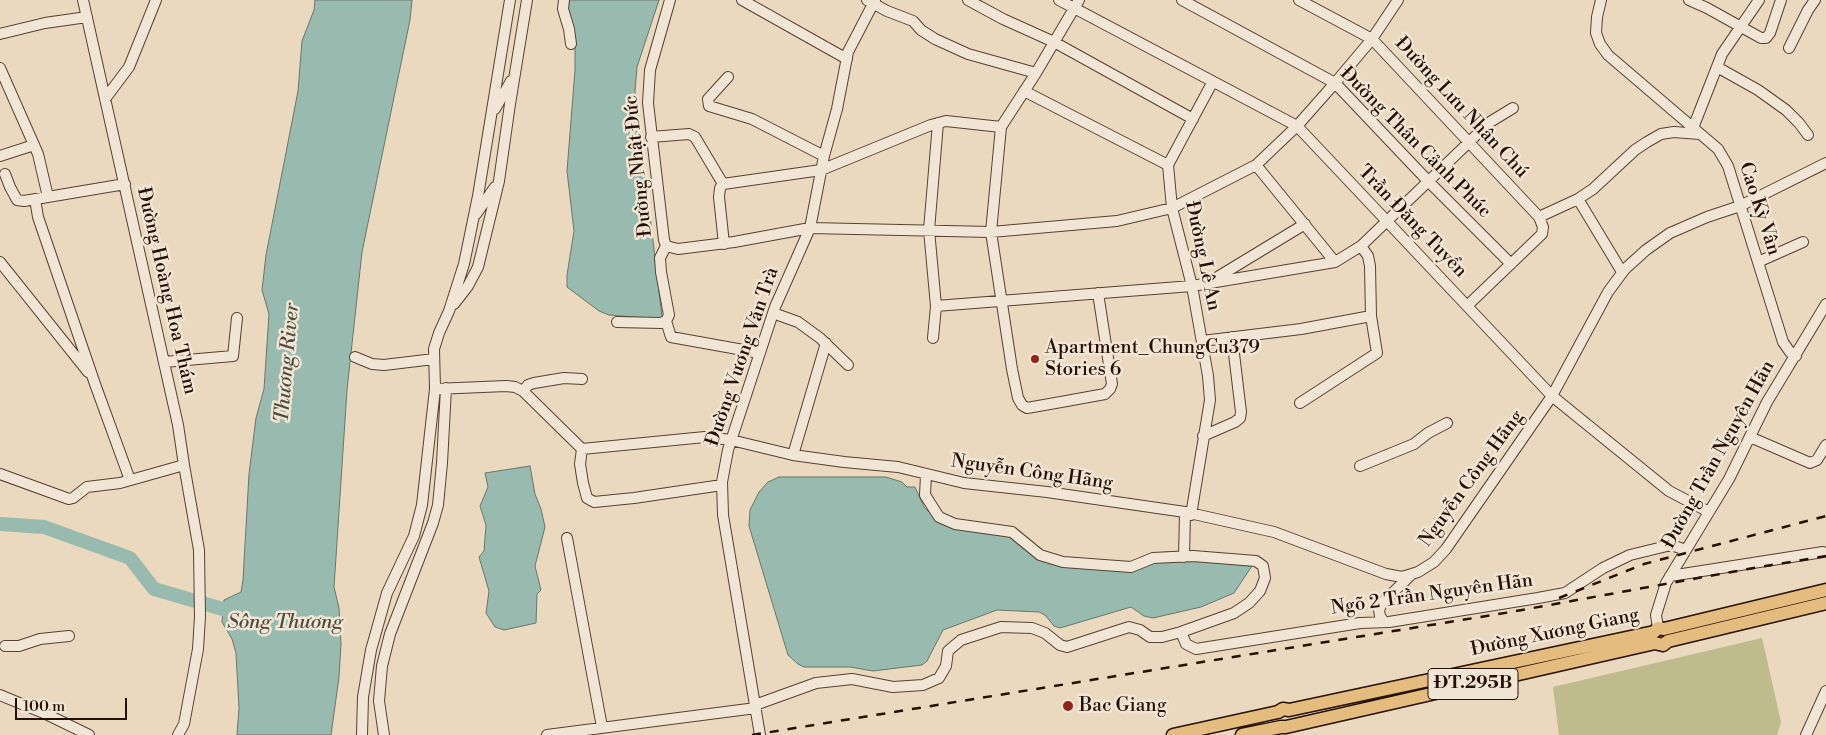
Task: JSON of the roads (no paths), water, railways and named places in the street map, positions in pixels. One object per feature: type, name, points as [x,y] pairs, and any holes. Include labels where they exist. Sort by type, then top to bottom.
[{"type":"main road","name":"Đường Xương Giang","points":[[1242,735],[1286,729],[1660,635],[1826,590]]},
{"type":"main road","name":"Đường Xương Giang","points":[[1173,735],[1283,711],[1826,603]]},
{"type":"main road","points":[[1283,711],[1294,718],[1286,729]]},
{"type":"street","name":"Đường Hoàng Hoa Thám","points":[[82,0],[178,424],[199,550],[200,617],[198,649],[184,724],[178,735]]},
{"type":"street","points":[[105,99],[129,67],[156,0]]},
{"type":"street","points":[[449,311],[468,286],[478,267],[499,181],[527,0]]},
{"type":"street","points":[[564,0],[563,9],[569,29],[570,44]]},
{"type":"street","name":"Đường Nhật Đức","points":[[670,0],[650,70],[648,103],[661,226],[666,246],[678,249],[724,244],[810,228],[991,232],[1117,221],[1172,208],[1256,165],[1297,126],[1335,83],[1372,39],[1398,0]]},
{"type":"street","points":[[742,0],[847,58]]},
{"type":"street","points":[[968,0],[1002,19],[1054,42],[1193,120]]},
{"type":"street","name":"Trần Đăng Tuyển","points":[[1059,0],[1077,4],[1212,82],[1297,126],[1552,396],[1669,490],[1709,512]]},
{"type":"street","name":"Đường Thân Cảnh Phúc","points":[[1182,0],[1335,83],[1428,181],[1511,264]]},
{"type":"street","name":"Đường Lưu Nhân Chú","points":[[1299,0],[1372,39],[1539,217]]},
{"type":"street","name":"Cao Kỳ Vân","points":[[1601,0],[1597,16],[1596,33],[1600,44],[1608,55],[1718,149],[1728,166],[1783,342],[1790,352],[1796,356]]},
{"type":"street","points":[[1689,0],[1760,38],[1766,38],[1770,33],[1781,0]]},
{"type":"street","points":[[1468,305],[1542,234],[1543,227],[1539,217],[1578,199],[1593,189],[1635,150],[1661,134],[1696,131],[1717,67],[1729,42],[1741,28],[1758,0]]},
{"type":"street","points":[[1789,48],[1815,0]]},
{"type":"street","points":[[871,1],[913,21],[921,30],[968,54],[1036,73]]},
{"type":"street","name":"Đường Vương Văn Trà","points":[[760,735],[723,516],[722,485],[731,440],[773,313],[810,228],[824,156],[837,110],[848,52],[871,1]]},
{"type":"street","points":[[362,735],[363,697],[371,650],[386,593],[414,536],[422,505],[435,389],[434,349],[464,264],[511,3]]},
{"type":"street","points":[[1077,4],[1036,73],[1001,126],[991,232],[1018,398],[1022,405],[1027,408],[1105,394],[1110,389],[1112,384],[1098,294]]},
{"type":"street","points":[[0,34],[45,23],[86,17]]},
{"type":"street","points":[[1717,67],[1758,90],[1786,110],[1808,135]]},
{"type":"street","points":[[0,68],[38,154],[48,197]]},
{"type":"street","points":[[492,114],[515,74]]},
{"type":"street","points":[[728,77],[708,99],[709,106],[752,119],[824,156]]},
{"type":"street","points":[[1024,91],[1168,165],[1212,82]]},
{"type":"street","points":[[936,306],[1192,286],[1335,262],[1361,246],[1490,122],[1513,108]]},
{"type":"street","points":[[724,244],[719,197],[720,188],[723,184],[821,170],[946,121],[1001,126]]},
{"type":"street","points":[[933,338],[936,306],[929,230],[938,123]]},
{"type":"street","points":[[651,137],[685,134],[695,137],[723,184]]},
{"type":"street","points":[[0,156],[34,144]]},
{"type":"street","name":"Nguyễn Công Hãng","points":[[582,449],[705,437],[731,440],[793,455],[889,466],[964,483],[1047,492],[1188,513],[1243,524],[1274,532],[1386,574],[1402,577],[1418,572],[1434,562],[1446,549],[1552,396],[1608,292],[1622,272],[1646,250],[1670,233],[1707,217],[1740,206],[1826,163]]},
{"type":"street","name":"Đường Lê An","points":[[1168,165],[1172,208],[1192,286],[1208,376],[1210,400],[1188,513],[1184,557]]},
{"type":"street","points":[[1256,165],[1335,262]]},
{"type":"street","points":[[5,174],[18,200],[24,201],[124,184]]},
{"type":"street","points":[[473,219],[499,181]]},
{"type":"street","points":[[35,199],[38,217],[93,379],[130,480]]},
{"type":"street","points":[[1578,199],[1622,272]]},
{"type":"street","points":[[1206,284],[1304,224]]},
{"type":"street","points":[[1758,262],[1804,242]]},
{"type":"street","points":[[617,322],[661,324],[666,321],[669,315],[660,258],[666,246]]},
{"type":"street","points":[[1300,403],[1377,353],[1371,316],[1370,266],[1368,256],[1361,246]]},
{"type":"street","points":[[0,262],[93,379]]},
{"type":"street","name":"Đường Trần Nguyên Hãn","points":[[1660,635],[1656,615],[1666,583],[1729,479],[1767,402],[1826,304]]},
{"type":"street","points":[[773,313],[798,322],[826,343],[848,366]]},
{"type":"street","points":[[1202,341],[1301,328],[1371,316]]},
{"type":"street","points":[[164,362],[234,356],[237,318]]},
{"type":"street","points":[[666,321],[671,337],[760,353]]},
{"type":"street","points":[[1203,436],[1240,418],[1241,412],[1232,338]]},
{"type":"street","points":[[793,455],[826,343]]},
{"type":"street","points":[[355,357],[372,364],[384,365],[434,359]]},
{"type":"street","points":[[523,391],[534,382],[582,378]]},
{"type":"street","points":[[435,389],[506,386],[515,387],[523,391],[582,449],[580,464],[583,483],[587,498],[594,502],[722,485]]},
{"type":"street","points":[[384,735],[379,701],[382,666],[390,634],[433,523],[438,505],[446,388]]},
{"type":"street","points":[[1360,466],[1414,444],[1447,423]]},
{"type":"street","points":[[1750,437],[1810,463],[1817,460],[1826,445]]},
{"type":"street","points":[[0,474],[69,499],[87,487],[120,483],[184,465]]},
{"type":"street","points":[[547,735],[756,707],[816,683],[852,679],[893,686],[924,685],[938,678],[946,666],[948,651],[961,640],[1001,627],[1032,628],[1045,633],[1067,647],[1129,627],[1140,630],[1150,637],[1162,637],[1234,613],[1249,603],[1260,591],[1265,578],[1263,566],[1256,561],[1193,556],[1153,558],[1131,566],[1063,562],[1040,555],[1012,532],[955,524],[939,517],[925,495],[926,475]]},
{"type":"street","points":[[567,538],[602,727]]},
{"type":"street","name":"Ngõ 2 Trần Nguyên Hãn","points":[[1181,632],[1186,644],[1196,649],[1360,623],[1384,622],[1565,592],[1603,568],[1630,555],[1671,545],[1686,550]]},
{"type":"street","points":[[1670,576],[1823,552]]},
{"type":"street","points":[[1384,622],[1379,610],[1382,603],[1412,574]]},
{"type":"street","points":[[5,646],[19,646],[40,639],[69,636]]},
{"type":"street","points":[[1806,735],[1826,691]]},
{"type":"street","points":[[0,695],[46,714],[89,735]]},
{"type":"water","name":"Sông Thương","points":[[315,0],[412,0],[410,20],[362,252],[347,390],[334,587],[339,608],[341,644],[339,677],[331,735],[237,735],[239,708],[236,653],[232,639],[222,622],[224,600],[241,592],[243,580],[249,474],[256,418],[264,389],[269,314],[262,290],[266,255],[298,91],[302,41],[314,10]]},
{"type":"water","points":[[569,0],[659,0],[637,67],[635,91],[642,152],[641,162],[646,182],[662,317],[657,319],[609,315],[599,311],[567,287],[574,231],[567,171],[575,70],[575,36],[568,10]]},
{"type":"water","points":[[530,466],[535,494],[545,527],[535,566],[541,590],[537,594],[536,623],[504,630],[495,627],[486,613],[489,591],[479,557],[484,551],[486,525],[480,506],[488,487],[485,473]]},
{"type":"water","points":[[779,477],[886,477],[902,482],[907,487],[915,487],[924,507],[929,512],[949,519],[1002,527],[1040,556],[1130,563],[1152,553],[1169,552],[1252,563],[1252,566],[1234,593],[1201,607],[1153,618],[1144,616],[1131,607],[1060,628],[1054,626],[1045,615],[1039,612],[997,610],[943,630],[927,661],[922,665],[873,671],[850,667],[804,667],[788,655],[749,526],[750,510],[759,492],[768,482]]},
{"type":"waterway","points":[[0,524],[44,527],[130,558],[154,589],[240,614]]},
{"type":"railway","points":[[1559,598],[1644,564],[1826,516]]},
{"type":"railway","points":[[752,735],[1511,612],[1826,556]]},
{"type":"place","name":"Apartment_ChungCu379 Stories 6","points":[[1035,359]]},
{"type":"place","name":"Bac Giang","points":[[1068,706]]},
{"type":"water label","name":"Thương River","points":[[288,363]]}]
